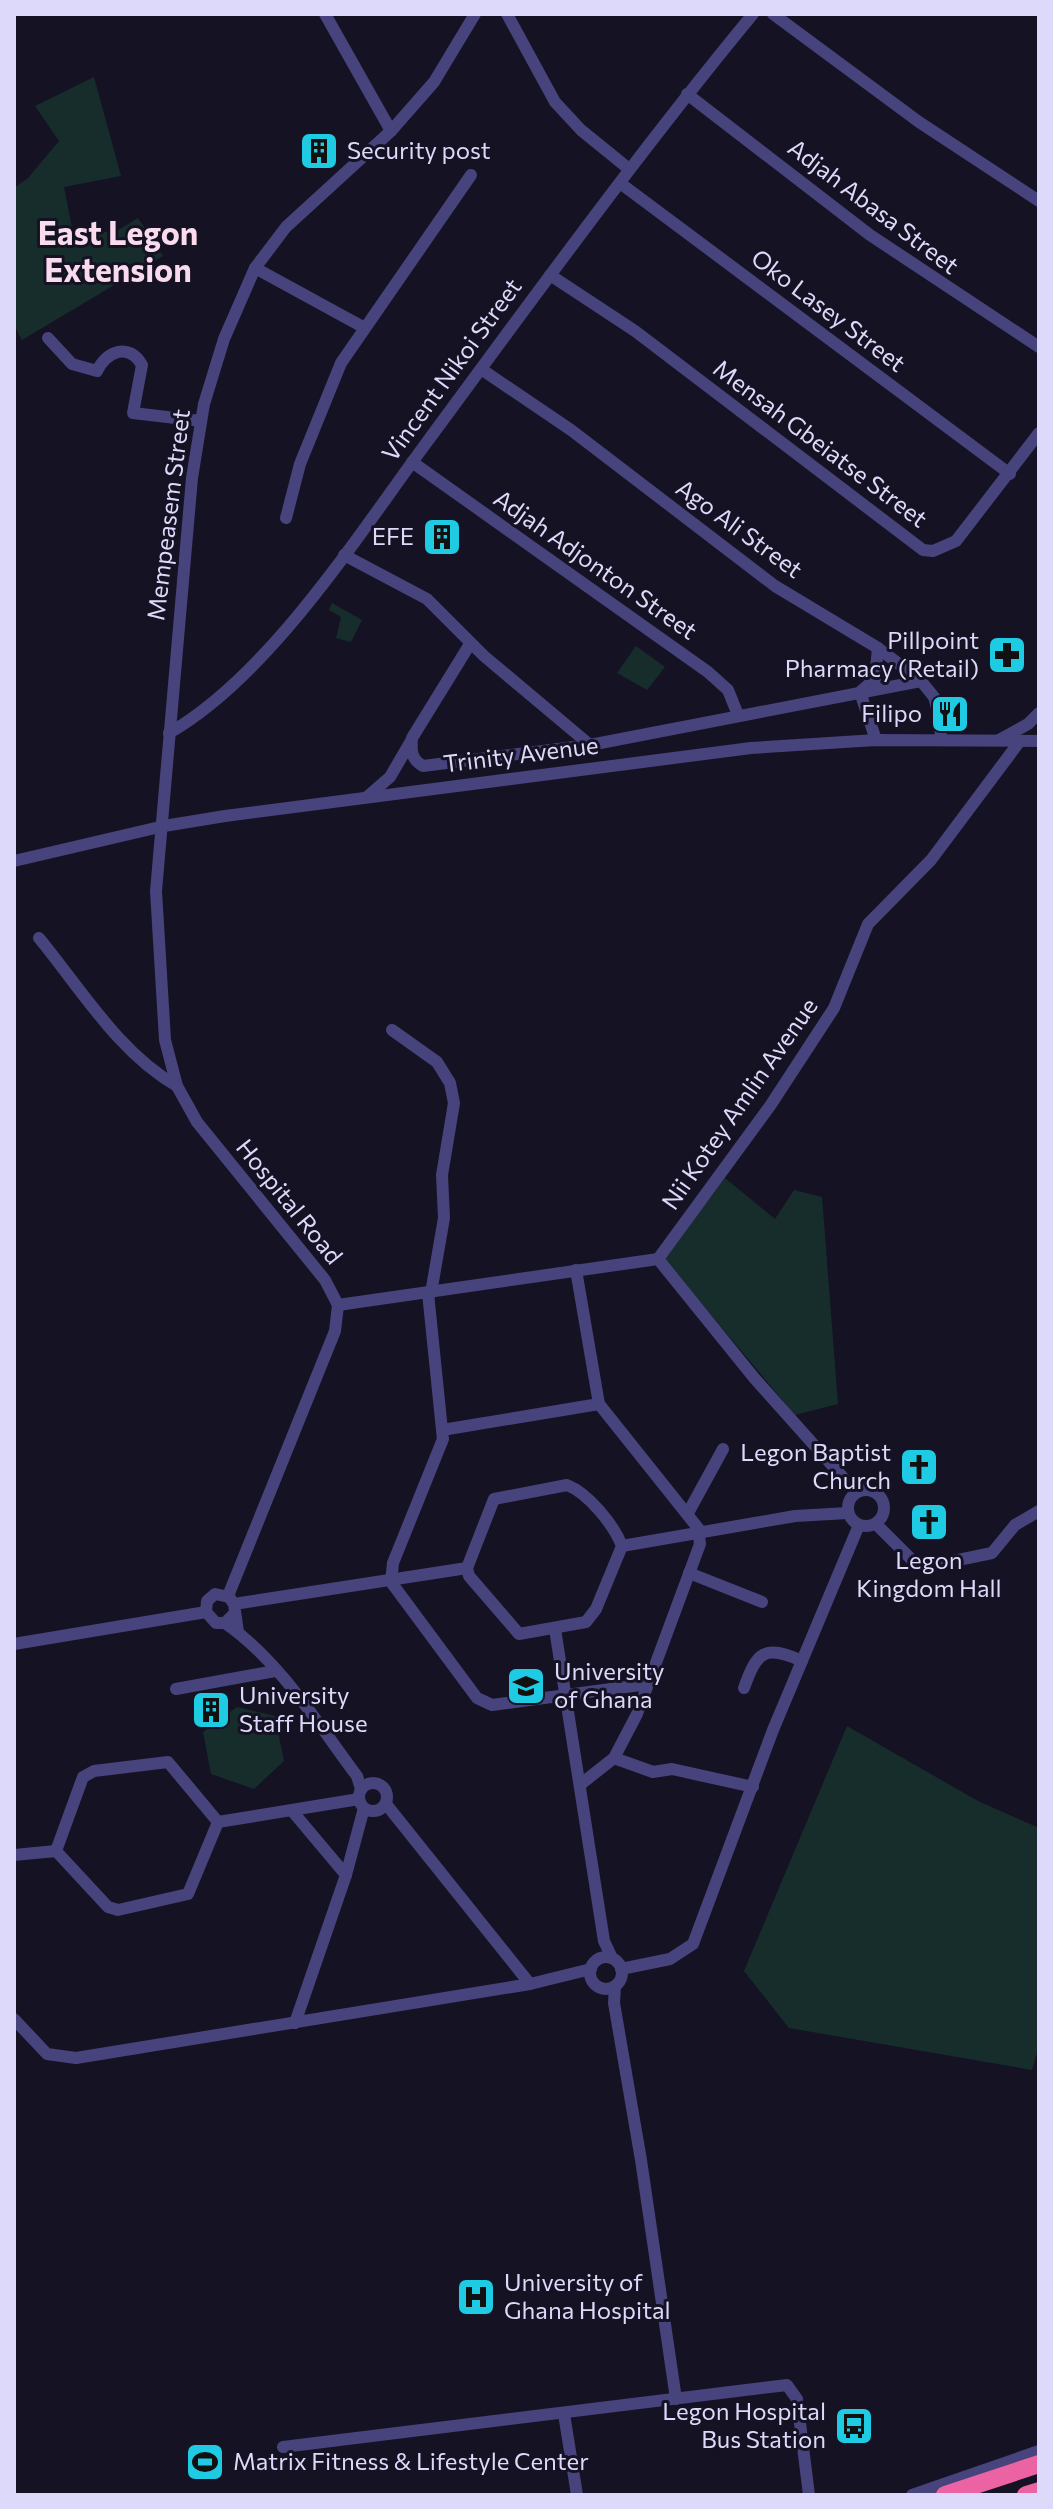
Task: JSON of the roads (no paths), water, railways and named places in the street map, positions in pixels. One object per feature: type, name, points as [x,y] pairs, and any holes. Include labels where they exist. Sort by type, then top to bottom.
[{"type":"highway","points":[[945,2495],[1039,2464]]},
{"type":"highway","points":[[1026,2495],[1039,2491]]},
{"type":"street","points":[[325,14],[391,131]]},
{"type":"street","name":"Mempeasem Street","points":[[164,826],[178,602],[201,421],[224,339],[255,268],[286,227],[391,131],[434,82],[475,14]]},
{"type":"street","points":[[507,14],[555,102],[581,130],[629,169]]},
{"type":"street","name":"Vincent Nikoi Street","points":[[169,733],[216,703],[276,638],[344,555],[629,169],[753,14]]},
{"type":"street","points":[[773,14],[919,122],[1039,201]]},
{"type":"street","name":"Adjah Abasa Street","points":[[687,94],[870,235],[1039,347]]},
{"type":"street","points":[[286,518],[300,464],[320,410],[363,327],[471,175]]},
{"type":"street","name":"Oko Lasey Street","points":[[620,183],[1010,474]]},
{"type":"street","points":[[255,268],[363,327]]},
{"type":"street","name":"Mensah Gbeiatse Street","points":[[550,275],[635,331],[923,550],[940,549],[956,541],[1039,433]]},
{"type":"street","points":[[48,338],[72,364],[97,371],[104,357],[112,352],[124,351],[138,358],[142,365],[133,413],[201,421]]},
{"type":"street","name":"Ago Ali Street","points":[[481,369],[571,430],[775,586],[878,648],[921,681],[934,697],[940,718],[941,740]]},
{"type":"street","name":"Adjah Adjonton Street","points":[[412,462],[708,672],[728,690],[738,715]]},
{"type":"street","points":[[344,555],[427,599],[470,644],[590,745]]},
{"type":"street","points":[[390,777],[470,644]]},
{"type":"street","points":[[860,692],[875,679],[878,648]]},
{"type":"street","points":[[367,797],[390,777],[419,763],[590,745],[921,681]]},
{"type":"street","points":[[860,692],[876,740]]},
{"type":"street","points":[[996,741],[1028,724],[1039,713]]},
{"type":"street","points":[[412,738],[411,750],[419,763]]},
{"type":"street","name":"Trinity Avenue","points":[[14,861],[164,826],[751,748],[876,740],[1039,741]]},
{"type":"street","name":"Nii Kotey Amlin Avenue","points":[[658,1259],[770,1106],[834,1008],[868,924],[937,854],[1020,741]]},
{"type":"street","name":"Hospital Road","points":[[164,826],[156,891],[160,978],[165,1040],[177,1086],[197,1122],[325,1280],[338,1305]]},
{"type":"street","points":[[39,938],[129,1048],[150,1070],[177,1086]]},
{"type":"street","points":[[392,1030],[437,1062],[450,1083],[454,1103],[442,1175],[444,1218],[429,1293],[443,1439],[393,1563],[391,1582],[484,1703],[492,1705],[648,1684]]},
{"type":"street","points":[[467,1568],[391,1582],[229,1602],[207,1601],[206,1612],[211,1620],[229,1602],[335,1331],[338,1305],[658,1259],[755,1379],[856,1492]]},
{"type":"street","points":[[576,1270],[599,1404],[688,1513],[701,1534],[648,1684],[614,1758],[581,1784]]},
{"type":"street","points":[[442,1430],[599,1404]]},
{"type":"street","points":[[688,1513],[723,1449]]},
{"type":"street","points":[[558,1485],[577,1488],[614,1529],[622,1546],[586,1622],[524,1635],[512,1629],[469,1576],[467,1568],[494,1499],[558,1485]]},
{"type":"street","points":[[859,1525],[848,1513],[849,1501],[856,1492],[873,1491],[882,1498],[883,1515],[876,1524]]},
{"type":"street","points":[[859,1525],[876,1524],[915,1563],[929,1566],[992,1553],[1015,1525],[1039,1511]]},
{"type":"street","points":[[622,1546],[795,1516],[848,1513]]},
{"type":"street","points":[[621,1969],[670,1959],[693,1944],[802,1661],[859,1525]]},
{"type":"street","points":[[689,1573],[762,1602]]},
{"type":"street","points":[[229,1602],[238,1632],[275,1671],[362,1791],[396,1818],[530,1984]]},
{"type":"street","points":[[14,1644],[206,1612]]},
{"type":"street","points":[[555,1629],[606,1958],[621,1969],[622,1975],[609,1988]]},
{"type":"street","points":[[744,1688],[756,1658],[763,1653],[776,1652],[802,1661]]},
{"type":"street","points":[[176,1689],[275,1671]]},
{"type":"street","points":[[614,1758],[653,1772],[672,1769],[753,1787]]},
{"type":"street","points":[[56,1851],[83,1777],[94,1771],[168,1762],[218,1822]]},
{"type":"street","points":[[218,1822],[293,1812],[384,1787],[383,1807]]},
{"type":"street","points":[[295,2023],[346,1875],[362,1791]]},
{"type":"street","points":[[293,1812],[346,1875]]},
{"type":"street","points":[[56,1851],[108,1907],[118,1910],[188,1894],[218,1822]]},
{"type":"street","points":[[14,1855],[56,1851]]},
{"type":"street","points":[[14,2019],[34,2043],[47,2054],[61,2059],[591,1974],[606,1958]]},
{"type":"street","points":[[591,1974],[609,1988],[614,2003],[676,2399]]},
{"type":"street","points":[[283,2447],[564,2414],[781,2384],[792,2388],[797,2399],[809,2495]]},
{"type":"street","points":[[564,2414],[577,2495]]},
{"type":"street","points":[[912,2495],[1039,2451]]},
{"type":"place","name":"Security post","points":[[319,151]]},
{"type":"place","name":"EFE","points":[[442,537]]},
{"type":"place","name":"Pillpoint Pharmacy (Retail)","points":[[1007,655]]},
{"type":"place","name":"Filipo","points":[[950,714]]},
{"type":"place","name":"Legon Baptist Church","points":[[919,1467]]},
{"type":"place","name":"Legon Kingdom Hall","points":[[929,1522]]},
{"type":"place","name":"University of Ghana","points":[[526,1686]]},
{"type":"place","name":"University Staff House","points":[[211,1710]]},
{"type":"place","name":"University of Ghana Hospital","points":[[476,2297]]},
{"type":"place","name":"Legon Hospital Bus Station","points":[[854,2426]]},
{"type":"place","name":"Matrix Fitness & Lifestyle Center","points":[[205,2462]]},
{"type":"district","name":"East Legon Extension","points":[[118,252]]}]
